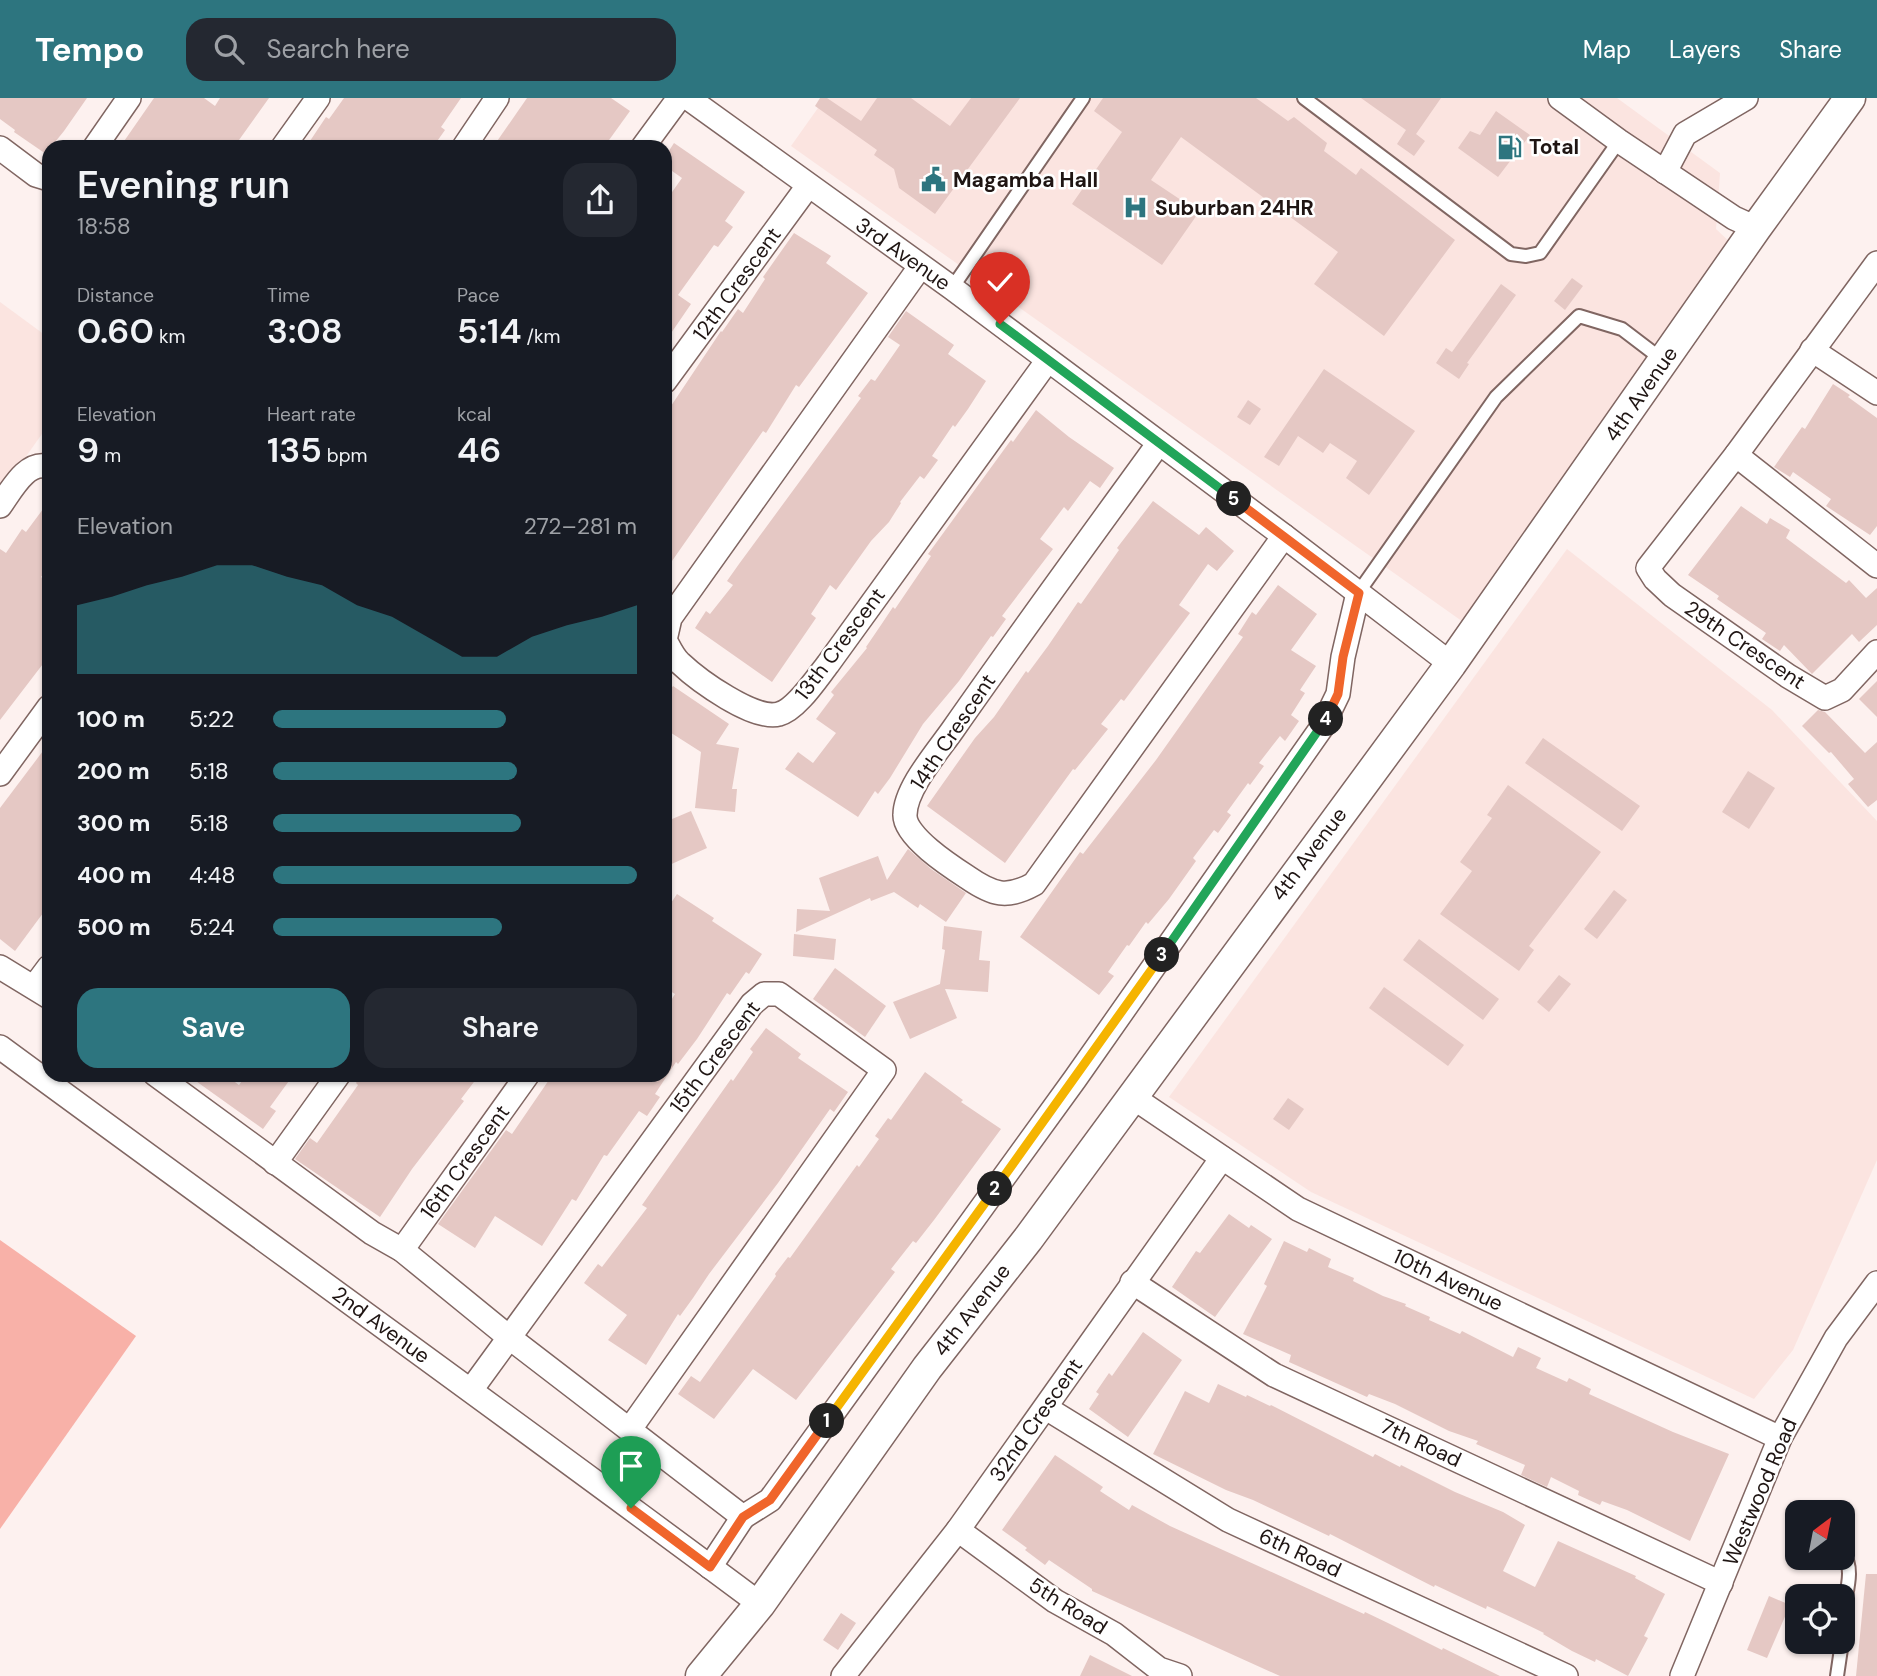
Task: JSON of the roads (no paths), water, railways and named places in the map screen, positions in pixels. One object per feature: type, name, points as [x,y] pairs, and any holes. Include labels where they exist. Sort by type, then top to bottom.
[{"type":"street","points":[[100,140],[129,98]]},
{"type":"street","points":[[288,140],[318,98]]},
{"type":"street","points":[[469,140],[497,98]]},
{"type":"street","points":[[648,140],[679,98]]},
{"type":"street","name":"3rd Avenue","points":[[688,98],[951,288],[1451,664]]},
{"type":"street","points":[[1560,98],[1665,172],[1734,218],[1756,229]]},
{"type":"street","points":[[1665,172],[1685,134],[1746,98]]},
{"type":"street","name":"4th Avenue","points":[[701,1676],[760,1604],[927,1368],[1028,1239],[1451,664],[1850,98]]},
{"type":"street","points":[[0,148],[36,176],[42,177]]},
{"type":"street","name":"12th Crescent","points":[[672,371],[808,186]]},
{"type":"street","points":[[1877,263],[1736,455],[1877,566]]},
{"type":"street","name":"13th Crescent","points":[[672,615],[920,267]]},
{"type":"street","points":[[1812,350],[1877,393]]},
{"type":"street","name":"13th Crescent","points":[[672,652],[677,661],[695,675],[749,709],[777,715],[788,711],[828,664],[1048,360]]},
{"type":"street","name":"14th Crescent","points":[[1159,443],[975,698],[908,799],[904,817],[912,833],[958,870],[1001,894],[1017,893],[1034,884],[1284,536]]},
{"type":"street","name":"29th Crescent","points":[[1736,455],[1648,568],[1655,579],[1672,595],[1788,677],[1825,698],[1842,690],[1877,652]]},
{"type":"street","points":[[0,506],[24,474],[33,467],[42,465]]},
{"type":"street","points":[[710,1567],[743,1517],[770,1500],[1075,1079],[1322,727],[1338,694],[1343,657],[1359,593]]},
{"type":"street","points":[[0,774],[42,717]]},
{"type":"street","points":[[0,967],[42,992]]},
{"type":"street","name":"15th Crescent","points":[[471,1390],[752,1004],[764,994],[779,994],[884,1070],[630,1429]]},
{"type":"street","name":"2nd Avenue","points":[[0,1047],[42,1078]]},
{"type":"street","name":"2nd Avenue","points":[[47,1082],[760,1604]]},
{"type":"street","points":[[166,1082],[372,1233],[402,1250],[510,1338],[743,1517]]},
{"type":"street","points":[[275,1163],[333,1082]]},
{"type":"street","name":"16th Crescent","points":[[402,1250],[522,1082]]},
{"type":"street","name":"10th Avenue","points":[[1131,1096],[1298,1209],[1780,1438]]},
{"type":"street","name":"32nd Crescent","points":[[843,1676],[958,1530],[1222,1158]]},
{"type":"street","name":"7th Road","points":[[1132,1282],[1274,1375],[1721,1583]]},
{"type":"street","name":"Westwood Road","points":[[1682,1676],[1780,1438],[1836,1338],[1877,1283]]},
{"type":"street","name":"6th Road","points":[[1046,1408],[1228,1520],[1566,1676]]},
{"type":"street","name":"5th Road","points":[[958,1530],[1055,1601],[1114,1634],[1165,1674]]},
{"type":"lane","points":[[951,288],[1083,98]]},
{"type":"lane","points":[[1305,98],[1511,254],[1526,256],[1540,253],[1619,141]]},
{"type":"lane","points":[[1359,593],[1496,397],[1580,316],[1622,329],[1664,361]]},
{"type":"lane","points":[[1837,1676],[1840,1654]]},
{"type":"place","name":"Total","points":[[1509,147]]},
{"type":"place","name":"Magamba Hall","points":[[933,180]]},
{"type":"place","name":"Suburban 24HR","points":[[1135,208]]}]
